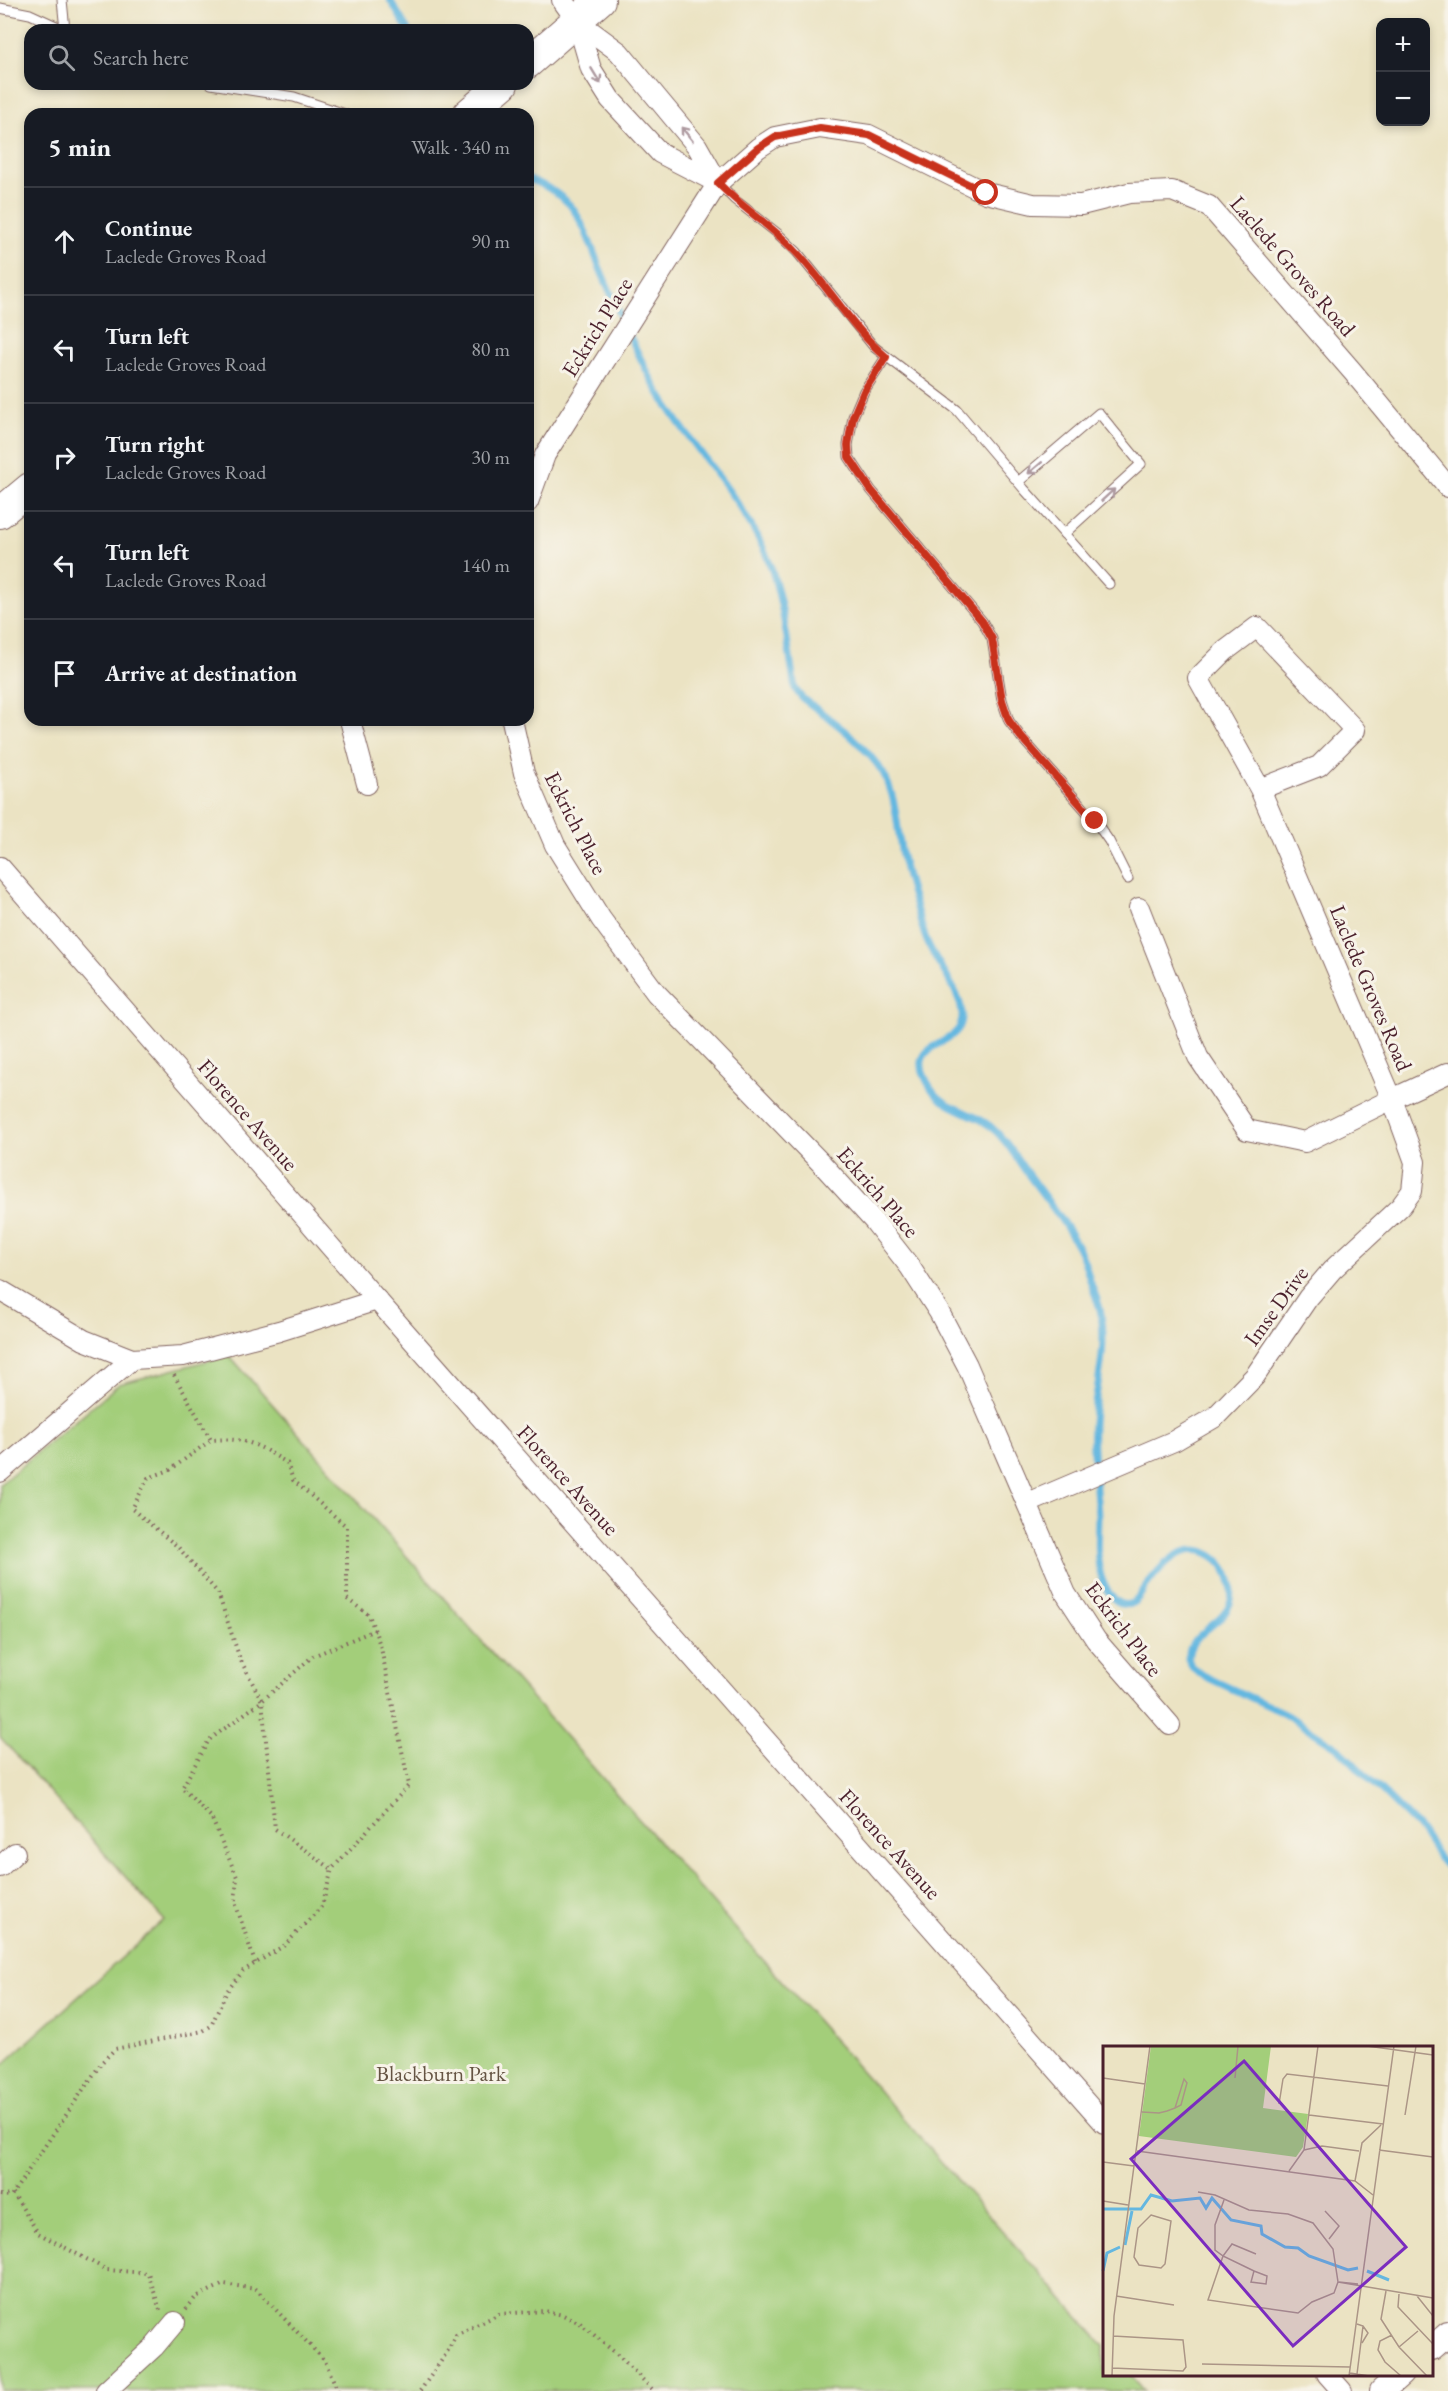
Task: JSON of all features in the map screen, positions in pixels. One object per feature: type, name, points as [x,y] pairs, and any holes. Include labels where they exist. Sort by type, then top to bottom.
[{"type":"main road","points":[[534,55],[570,10],[600,0]]},
{"type":"main road","points":[[475,108],[496,90]]},
{"type":"main road","points":[[0,513],[24,493]]},
{"type":"street","points":[[570,10],[591,69],[610,99],[660,153],[718,183]]},
{"type":"street","points":[[570,10],[620,52],[697,146],[718,183]]},
{"type":"street","name":"Laclede Groves Road","points":[[718,183],[758,148],[775,137],[820,128],[869,135],[986,193],[1033,204],[1081,205],[1129,193],[1172,190],[1209,206],[1353,372],[1448,487]]},
{"type":"street","name":"Eckrich Place","points":[[534,485],[545,454],[718,183]]},
{"type":"street","name":"Laclede Groves Road","points":[[1139,908],[1198,1057],[1247,1130],[1305,1142],[1392,1099],[1260,789],[1198,678],[1225,651],[1257,627],[1355,730],[1319,766],[1260,789]]},
{"type":"street","points":[[352,726],[367,784]]},
{"type":"street","name":"Eckrich Place","points":[[513,726],[524,773],[555,845],[601,919],[656,993],[828,1171],[874,1221],[910,1267],[939,1312],[968,1365],[1066,1594],[1096,1640],[1170,1725]]},
{"type":"street","name":"Florence Avenue","points":[[0,867],[377,1300],[1103,2122]]},
{"type":"street","points":[[1392,1099],[1448,1073]]},
{"type":"street","name":"Imse Drive","points":[[1028,1503],[1174,1441],[1215,1417],[1255,1376],[1308,1298],[1332,1270],[1401,1206],[1412,1191],[1415,1162],[1392,1099]]},
{"type":"street","points":[[0,1290],[84,1340],[132,1359],[183,1356],[279,1331],[377,1300]]},
{"type":"street","points":[[0,1472],[132,1359]]},
{"type":"street","points":[[0,1866],[15,1853]]},
{"type":"street","points":[[106,2391],[154,2347],[176,2322]]},
{"type":"street","points":[[1433,2346],[1448,2334]]},
{"type":"street","points":[[1329,2376],[1342,2391]]},
{"type":"street","points":[[1382,2391],[1399,2376]]},
{"type":"lane","points":[[62,0],[64,24]]},
{"type":"lane","points":[[0,8],[30,14],[52,24]]},
{"type":"lane","points":[[249,90],[294,97],[327,108]]},
{"type":"lane","points":[[718,183],[796,252],[856,326],[886,357],[957,410],[1109,584]]},
{"type":"lane","points":[[886,357],[864,391],[853,417],[848,445],[849,457],[871,490],[982,621],[992,639],[1002,700],[1009,721],[1095,821],[1110,841],[1128,879]]},
{"type":"lane","points":[[1018,482],[1099,413],[1141,464],[1065,534]]},
{"type":"path","points":[[166,1358],[211,1440]]},
{"type":"path","points":[[12,2194],[102,2061],[115,2049],[203,2031],[211,2026],[227,1991],[243,1971],[285,1945],[322,1906],[332,1869],[409,1785],[381,1648],[375,1630],[369,1615],[347,1599],[347,1527],[293,1480],[288,1463],[256,1444],[234,1438],[211,1440],[170,1470],[148,1478],[132,1509],[178,1546],[218,1593],[240,1659],[262,1701],[275,1829],[332,1869]]},
{"type":"path","points":[[255,1963],[235,1902],[237,1876],[211,1817],[182,1788],[209,1740],[262,1701],[313,1656],[375,1630]]},
{"type":"path","points":[[0,2195],[12,2194]]},
{"type":"path","points":[[12,2194],[38,2233],[107,2270],[148,2273],[161,2312],[176,2322],[196,2297],[224,2284],[256,2289],[325,2361],[338,2391]]},
{"type":"path","points":[[420,2391],[446,2354],[456,2335],[499,2314],[545,2311],[563,2314],[580,2322],[654,2391]]},
{"type":"green space","name":"Blackburn Park","points":[[229,1355],[1103,2345],[1103,2376],[1131,2376],[1144,2391],[0,2391],[0,2067],[164,1920],[0,1737],[0,1484],[119,1384]]},
{"type":"waterway","points":[[390,0],[404,24]]},
{"type":"waterway","points":[[534,181],[556,193],[575,212],[588,237],[626,329],[655,386],[754,529],[776,584],[795,689],[802,698],[846,732],[866,751],[888,783],[892,794],[903,861],[922,927],[929,946],[953,988],[961,1008],[962,1018],[959,1028],[952,1036],[926,1053],[922,1061],[923,1072],[931,1088],[951,1106],[983,1121],[1002,1137],[1062,1220],[1083,1257],[1100,1308],[1103,1326],[1093,1437],[1098,1555],[1102,1579],[1107,1589],[1118,1602],[1128,1604],[1138,1599],[1165,1564],[1181,1553],[1190,1550],[1199,1551],[1217,1559],[1228,1573],[1231,1582],[1231,1599],[1223,1615],[1192,1645],[1188,1659],[1192,1667],[1202,1675],[1284,1713],[1338,1748],[1418,1827],[1448,1868]]},
{"type":"route","points":[[986,193],[869,135],[820,128],[775,137],[758,148],[718,183],[796,252],[856,326],[886,357],[864,391],[853,417],[848,445],[849,457],[871,490],[982,621],[992,639],[1002,700],[1009,721],[1095,821]]}]
